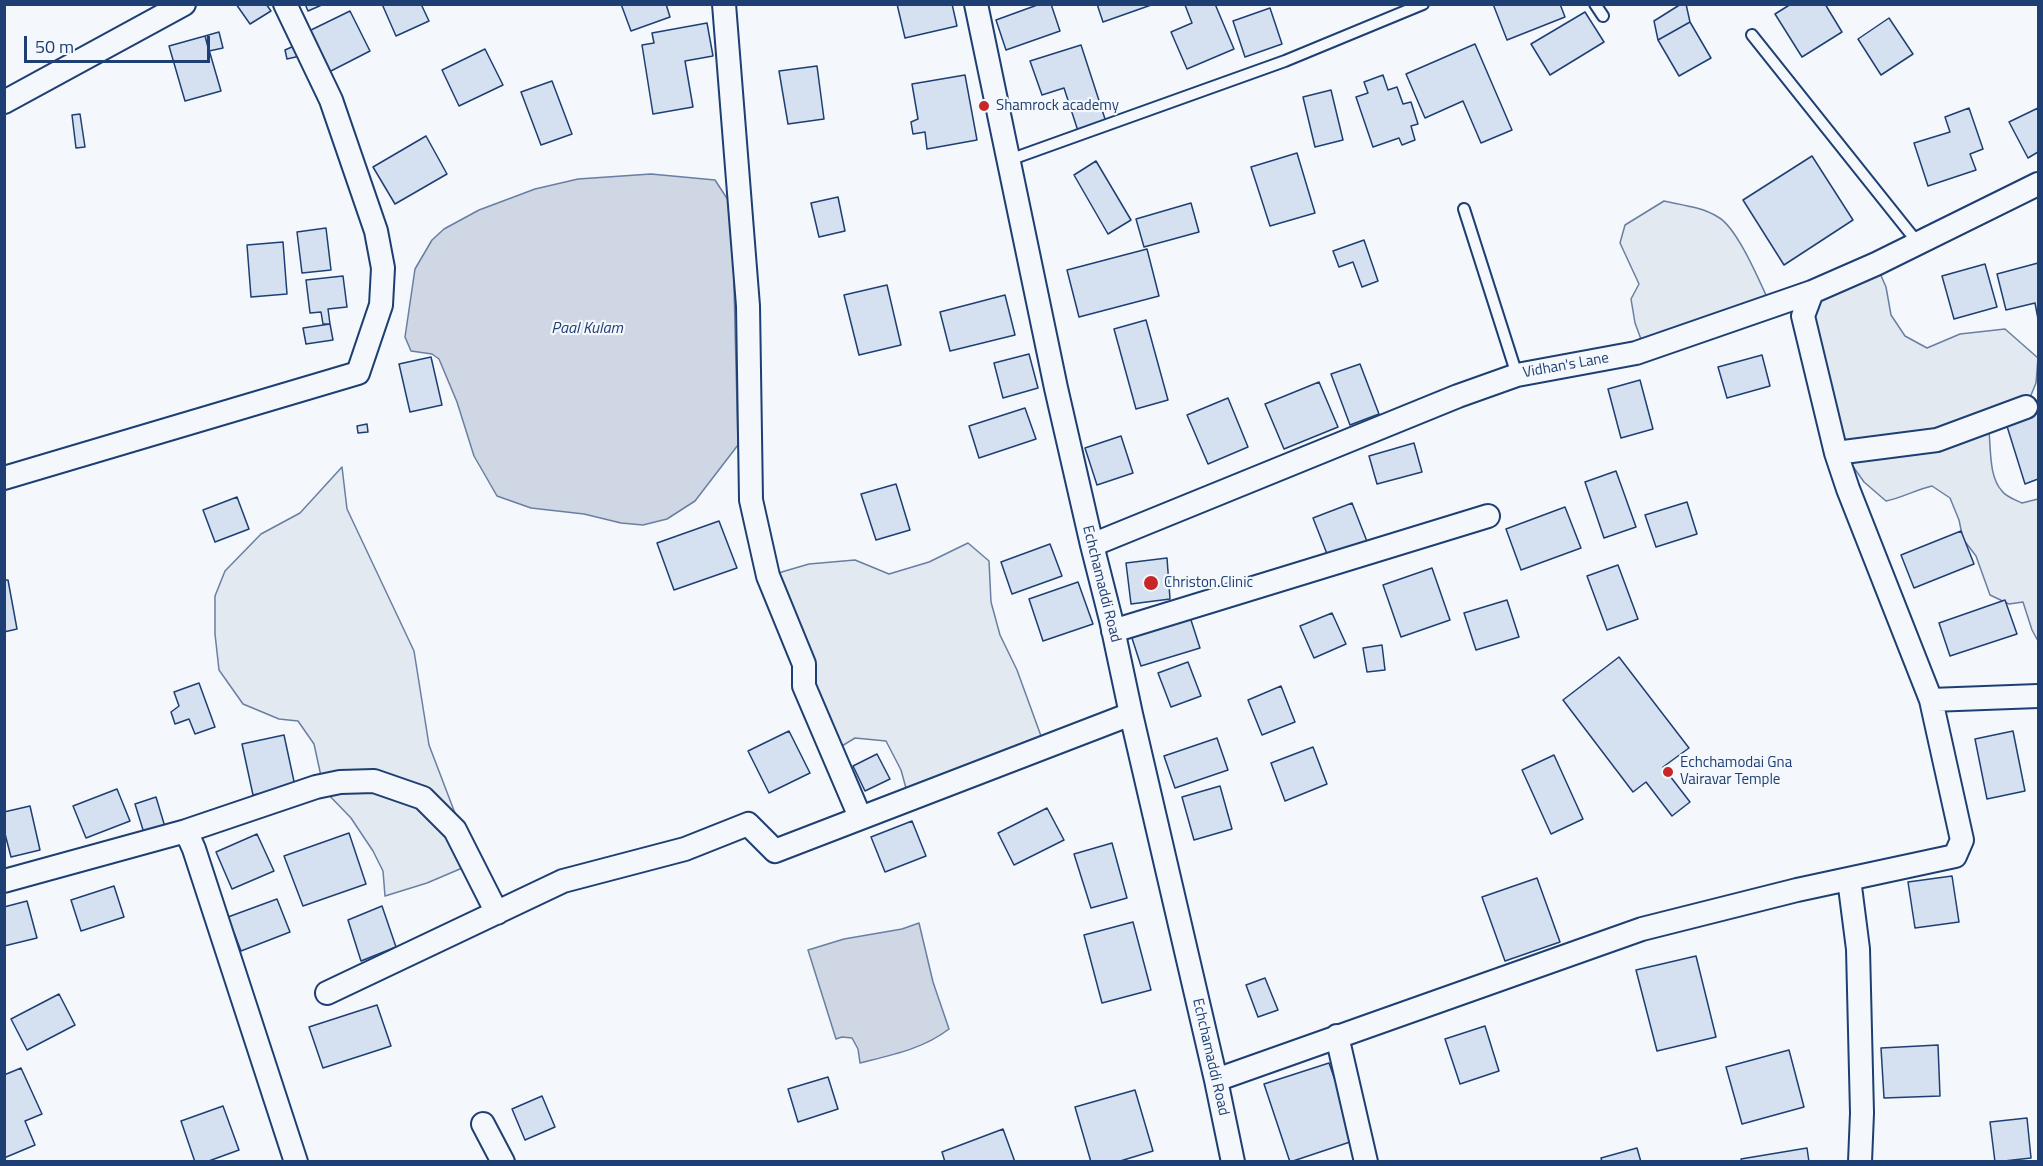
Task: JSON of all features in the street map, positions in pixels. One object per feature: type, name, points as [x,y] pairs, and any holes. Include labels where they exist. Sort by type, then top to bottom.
[{"type":"street","points":[[4,102],[183,4]]},
{"type":"street","points":[[4,478],[358,373],[381,305],[383,268],[378,240],[332,100],[285,4]]},
{"type":"street","points":[[724,4],[748,306],[751,500],[768,576],[804,664],[804,686],[860,817]]},
{"type":"street","name":"Echchamaddi Road","points":[[976,4],[1056,388],[1233,1161]]},
{"type":"street","name":"Vidhan's Lane","points":[[1092,545],[1447,400],[1517,375],[1636,353],[1812,292],[1876,264],[2038,184]]},
{"type":"street","points":[[1216,1080],[1642,929],[1797,890],[1955,856],[1962,840],[1931,700],[1836,453],[1803,316],[1812,292]]},
{"type":"street","points":[[1836,453],[1937,440],[2026,407]]},
{"type":"street","points":[[1113,631],[1488,516]]},
{"type":"street","points":[[1931,700],[2038,696]]},
{"type":"street","points":[[327,993],[563,881],[684,849],[748,824],[775,851],[1131,714]]},
{"type":"street","points":[[4,882],[186,831],[316,787],[340,782],[374,781],[423,798],[455,830],[497,913]]},
{"type":"street","points":[[186,831],[194,849],[296,1161]]},
{"type":"street","points":[[1849,879],[1858,949],[1862,1113],[1860,1161]]},
{"type":"street","points":[[1337,1036],[1366,1161]]},
{"type":"street","points":[[483,1124],[503,1161]]},
{"type":"lane","points":[[1009,160],[1285,61],[1423,4]]},
{"type":"lane","points":[[1595,4],[1603,16]]},
{"type":"lane","points":[[1752,35],[1918,243]]},
{"type":"lane","points":[[1464,209],[1517,375]]},
{"type":"shaded area","points":[[1664,201],[1705,211],[1726,223],[1741,244],[1771,306],[1645,350],[1635,323],[1631,299],[1639,284],[1620,243],[1625,225]]},
{"type":"shaded area","points":[[1876,264],[1886,287],[1891,315],[1905,336],[1927,348],[1960,334],[2005,329],[2038,358],[2036,383],[2026,407],[1989,432],[1993,471],[2002,491],[2022,503],[2038,499],[2038,641],[2023,602],[2009,604],[1990,595],[1976,556],[1963,539],[1959,520],[1950,498],[1932,486],[1886,501],[1864,482],[1852,465],[1836,453],[1803,316],[1812,292]]},
{"type":"shaded area","points":[[342,467],[347,509],[414,651],[429,745],[474,863],[427,883],[385,896],[383,871],[373,851],[351,818],[324,790],[314,744],[298,721],[279,719],[243,704],[219,670],[215,634],[215,596],[225,571],[261,534],[300,513]]},
{"type":"shaded area","points":[[968,543],[989,561],[991,602],[1000,635],[1017,670],[1045,747],[909,799],[901,770],[886,741],[855,738],[832,752],[768,576],[809,564],[855,560],[889,574],[929,562]]},
{"type":"water","name":"Paal Kulam","points":[[651,174],[715,180],[732,206],[738,445],[695,501],[667,519],[643,525],[621,523],[584,514],[531,508],[497,496],[474,456],[457,402],[439,359],[432,354],[411,351],[405,337],[415,269],[432,240],[444,229],[479,210],[535,189],[578,179]]},
{"type":"water","points":[[919,923],[933,982],[949,1029],[929,1042],[860,1063],[858,1049],[852,1038],[836,1039],[808,950],[844,939],[902,929]]},
{"type":"building","points":[[236,4],[266,4],[271,11],[250,24]]},
{"type":"building","points":[[305,4],[324,4],[308,11]]},
{"type":"building","points":[[382,4],[421,4],[429,21],[396,36]]},
{"type":"building","points":[[621,4],[666,4],[670,17],[631,31]]},
{"type":"building","points":[[897,4],[952,4],[957,26],[905,38]]},
{"type":"building","points":[[1040,4],[1051,4],[1060,31],[1006,50],[996,20]]},
{"type":"building","points":[[1097,4],[1154,4],[1103,22]]},
{"type":"building","points":[[1215,4],[1234,49],[1187,69],[1171,32],[1192,23],[1185,5]]},
{"type":"building","points":[[1493,4],[1560,4],[1565,17],[1507,40]]},
{"type":"building","points":[[1681,4],[1686,4],[1690,22],[1658,40],[1654,21]]},
{"type":"building","points":[[1791,4],[1825,4],[1842,32],[1802,57],[1775,14]]},
{"type":"building","points":[[1270,8],[1282,44],[1245,57],[1233,21]]},
{"type":"building","points":[[350,11],[370,51],[329,72],[309,31]]},
{"type":"building","points":[[1585,12],[1604,42],[1550,75],[1531,44]]},
{"type":"building","points":[[1889,18],[1913,54],[1881,75],[1858,39]]},
{"type":"building","points":[[1690,22],[1711,58],[1679,76],[1658,40]]},
{"type":"building","points":[[707,23],[713,56],[685,61],[693,107],[653,114],[642,45],[654,43],[652,33]]},
{"type":"building","points":[[219,32],[223,48],[209,51],[205,36]]},
{"type":"building","points":[[205,36],[221,91],[185,101],[169,46]]},
{"type":"building","points":[[1475,44],[1512,130],[1481,143],[1463,101],[1425,118],[1406,74]]},
{"type":"building","points":[[1081,45],[1106,122],[1078,131],[1064,88],[1042,95],[1030,61]]},
{"type":"building","points":[[294,46],[300,56],[287,59],[285,50]]},
{"type":"building","points":[[485,49],[503,85],[459,106],[442,70]]},
{"type":"building","points":[[817,66],[824,119],[788,124],[779,71]]},
{"type":"building","points":[[965,75],[977,140],[927,149],[925,132],[913,134],[911,122],[918,119],[912,84]]},
{"type":"building","points":[[1383,75],[1388,90],[1397,87],[1403,104],[1411,102],[1418,124],[1411,126],[1415,140],[1402,145],[1399,138],[1373,147],[1356,97],[1368,93],[1364,82]]},
{"type":"building","points":[[552,81],[572,134],[541,145],[521,92]]},
{"type":"building","points":[[1331,90],[1343,140],[1315,147],[1303,97]]},
{"type":"building","points":[[1969,108],[1983,149],[1970,154],[1976,170],[1928,186],[1914,143],[1950,132],[1945,117]]},
{"type":"building","points":[[2038,108],[2038,152],[2028,158],[2009,122]]},
{"type":"building","points":[[80,114],[85,147],[76,148],[72,115]]},
{"type":"building","points":[[426,136],[447,174],[395,204],[373,167]]},
{"type":"building","points":[[1297,153],[1315,213],[1270,226],[1251,167]]},
{"type":"building","points":[[1812,156],[1853,220],[1784,265],[1743,200]]},
{"type":"building","points":[[1096,161],[1131,220],[1108,234],[1074,175]]},
{"type":"building","points":[[838,197],[845,231],[819,237],[811,203]]},
{"type":"building","points":[[1191,203],[1199,232],[1144,247],[1136,219]]},
{"type":"building","points":[[326,228],[331,270],[302,273],[297,232]]},
{"type":"building","points":[[1364,240],[1378,281],[1362,287],[1353,262],[1339,267],[1333,251]]},
{"type":"building","points":[[283,242],[287,294],[251,297],[247,245]]},
{"type":"building","points":[[1147,249],[1159,296],[1079,317],[1067,270]]},
{"type":"building","points":[[2038,263],[2038,319],[2035,303],[2006,310],[1997,274]]},
{"type":"building","points":[[1985,264],[1997,307],[1954,319],[1942,276]]},
{"type":"building","points":[[343,276],[347,307],[328,309],[330,324],[323,324],[321,312],[310,313],[306,280]]},
{"type":"building","points":[[887,285],[901,345],[859,355],[844,295]]},
{"type":"building","points":[[1005,295],[1015,335],[950,351],[940,312]]},
{"type":"building","points":[[1146,320],[1168,400],[1136,409],[1114,329]]},
{"type":"building","points":[[330,324],[333,340],[306,344],[303,328]]},
{"type":"building","points":[[1029,354],[1038,388],[1003,398],[994,363]]},
{"type":"building","points":[[1762,355],[1770,386],[1727,398],[1718,367]]},
{"type":"building","points":[[431,357],[442,405],[410,412],[399,364]]},
{"type":"building","points":[[1360,364],[1379,414],[1350,425],[1331,374]]},
{"type":"building","points":[[1640,380],[1653,429],[1621,438],[1608,389]]},
{"type":"building","points":[[1319,382],[1338,427],[1284,449],[1265,404]]},
{"type":"building","points":[[1228,398],[1248,447],[1208,464],[1187,415]]},
{"type":"building","points":[[1025,408],[1036,439],[979,458],[969,426]]},
{"type":"building","points":[[2038,413],[2038,479],[2025,484],[2006,423]]},
{"type":"building","points":[[367,424],[368,432],[358,433],[357,426]]},
{"type":"building","points":[[1121,436],[1133,473],[1097,485],[1085,448]]},
{"type":"building","points":[[1414,443],[1422,472],[1377,484],[1369,456]]},
{"type":"building","points":[[1616,471],[1636,527],[1604,538],[1585,482]]},
{"type":"building","points":[[896,484],[910,530],[876,540],[861,494]]},
{"type":"building","points":[[237,497],[249,529],[215,542],[203,510]]},
{"type":"building","points":[[1687,502],[1697,534],[1656,547],[1645,515]]},
{"type":"building","points":[[1352,503],[1368,544],[1329,559],[1313,518]]},
{"type":"building","points":[[1565,507],[1581,548],[1521,570],[1506,529]]},
{"type":"building","points":[[719,521],[737,568],[674,590],[657,543]]},
{"type":"building","points":[[1961,531],[1974,564],[1914,588],[1901,555]]},
{"type":"building","points":[[1050,544],[1062,576],[1012,594],[1001,562]]},
{"type":"building","points":[[1167,558],[1170,599],[1131,604],[1126,563]]},
{"type":"building","points":[[1618,565],[1638,619],[1607,630],[1587,576]]},
{"type":"building","points":[[1432,568],[1450,620],[1401,637],[1383,585]]},
{"type":"building","points":[[4,580],[8,580],[17,629],[4,632]]},
{"type":"building","points":[[1078,582],[1093,624],[1043,641],[1029,599]]},
{"type":"building","points":[[1507,600],[1519,637],[1476,650],[1464,613]]},
{"type":"building","points":[[2005,600],[2017,634],[1950,656],[1939,623]]},
{"type":"building","points":[[1332,613],[1346,644],[1314,658],[1300,626]]},
{"type":"building","points":[[1190,617],[1200,648],[1141,666],[1131,635]]},
{"type":"building","points":[[1382,645],[1385,670],[1367,672],[1363,648]]},
{"type":"building","points":[[1619,657],[1689,748],[1663,767],[1690,802],[1672,816],[1646,782],[1633,792],[1563,700]]},
{"type":"building","points":[[1188,662],[1201,696],[1171,707],[1158,673]]},
{"type":"building","points":[[199,683],[215,727],[195,734],[189,719],[175,724],[171,712],[179,706],[174,692]]},
{"type":"building","points":[[1281,686],[1295,722],[1262,735],[1248,700]]},
{"type":"building","points":[[789,731],[810,773],[769,793],[748,751]]},
{"type":"building","points":[[2013,731],[2025,791],[1987,799],[1975,739]]},
{"type":"building","points":[[284,735],[295,786],[253,795],[242,744]]},
{"type":"building","points":[[1217,738],[1228,770],[1175,788],[1164,756]]},
{"type":"building","points":[[1313,747],[1327,784],[1285,801],[1271,763]]},
{"type":"building","points":[[877,754],[890,779],[865,791],[853,766]]},
{"type":"building","points":[[1554,755],[1583,819],[1551,834],[1522,770]]},
{"type":"building","points":[[1220,786],[1232,829],[1194,840],[1182,797]]},
{"type":"building","points":[[117,789],[130,821],[86,838],[73,806]]},
{"type":"building","points":[[156,797],[165,827],[144,833],[135,804]]},
{"type":"building","points":[[30,806],[40,850],[11,857],[4,830],[4,812]]},
{"type":"building","points":[[1047,808],[1064,840],[1014,865],[998,833]]},
{"type":"building","points":[[912,821],[926,856],[885,872],[871,837]]},
{"type":"building","points":[[349,833],[366,884],[303,906],[284,856]]},
{"type":"building","points":[[257,834],[274,871],[232,889],[216,852]]},
{"type":"building","points":[[1112,843],[1127,898],[1091,908],[1074,854]]},
{"type":"building","points":[[1952,876],[1959,922],[1915,928],[1908,882]]},
{"type":"building","points":[[1537,878],[1560,942],[1505,961],[1482,897]]},
{"type":"building","points":[[114,886],[124,917],[81,931],[71,900]]},
{"type":"building","points":[[277,899],[290,932],[241,951],[228,917]]},
{"type":"building","points":[[27,901],[37,938],[4,946],[4,907]]},
{"type":"building","points":[[382,906],[396,947],[361,961],[348,920]]},
{"type":"building","points":[[1133,922],[1151,990],[1102,1003],[1084,935]]},
{"type":"building","points":[[1696,956],[1716,1037],[1657,1051],[1636,970]]},
{"type":"building","points":[[1265,978],[1278,1010],[1258,1017],[1246,985]]},
{"type":"building","points":[[59,994],[75,1025],[27,1050],[11,1019]]},
{"type":"building","points":[[377,1005],[391,1046],[323,1068],[309,1027]]},
{"type":"building","points":[[1485,1026],[1499,1071],[1460,1084],[1445,1039]]},
{"type":"building","points":[[1938,1045],[1940,1096],[1884,1098],[1881,1048]]},
{"type":"building","points":[[1789,1050],[1804,1107],[1742,1124],[1726,1067]]},
{"type":"building","points":[[1329,1063],[1356,1140],[1290,1162],[1264,1084]]},
{"type":"building","points":[[21,1068],[42,1114],[25,1121],[35,1145],[4,1158],[4,1075]]},
{"type":"building","points":[[828,1077],[838,1109],[798,1122],[788,1089]]},
{"type":"building","points":[[1135,1090],[1153,1151],[1117,1162],[1091,1162],[1075,1107]]},
{"type":"building","points":[[542,1096],[555,1127],[525,1140],[512,1109]]},
{"type":"building","points":[[223,1106],[239,1150],[206,1162],[195,1162],[181,1121]]},
{"type":"building","points":[[2027,1118],[2031,1158],[1995,1162],[1990,1122]]},
{"type":"building","points":[[1003,1129],[1015,1162],[945,1162],[942,1152]]},
{"type":"building","points":[[1637,1148],[1641,1162],[1602,1162],[1601,1158]]},
{"type":"building","points":[[1807,1148],[1809,1162],[1742,1162],[1741,1159]]},
{"type":"place","name":"Shamrock academy","points":[[984,106]]},
{"type":"place","name":"Christon Clinic","points":[[1151,583]]},
{"type":"place","name":"Echchamodai Gna Vairavar Temple","points":[[1668,772]]}]
